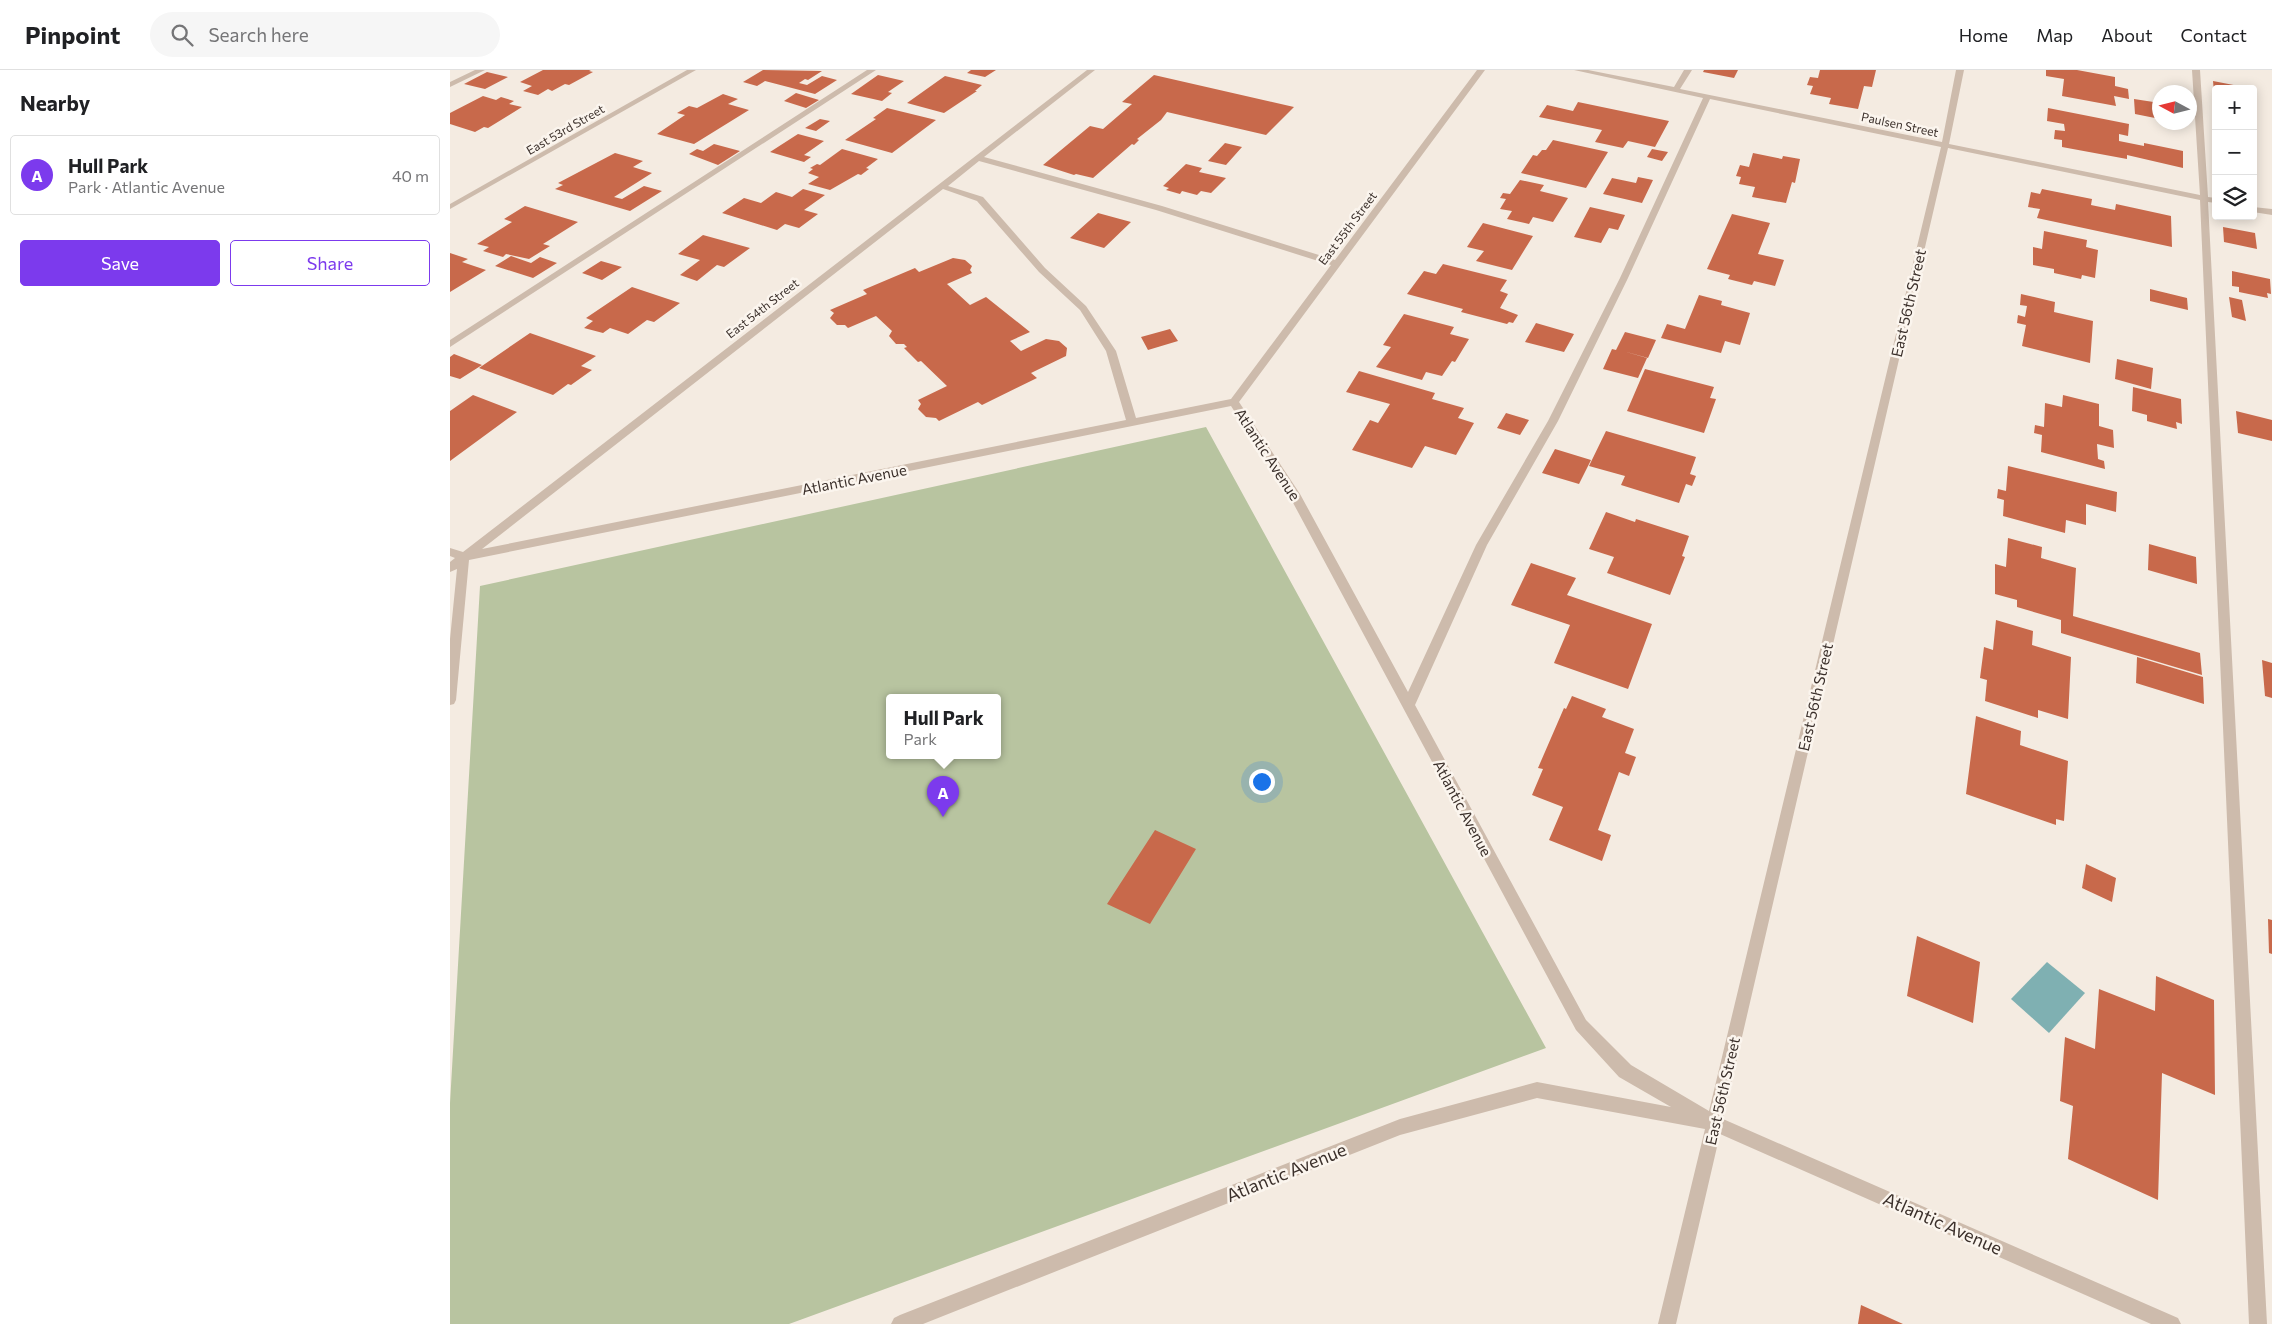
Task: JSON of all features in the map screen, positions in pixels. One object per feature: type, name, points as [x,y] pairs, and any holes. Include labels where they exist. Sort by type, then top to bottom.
[{"type":"street","points":[[450,85],[481,70]]},
{"type":"street","name":"East 53rd Street","points":[[450,207],[692,70]]},
{"type":"street","points":[[450,344],[872,70]]},
{"type":"street","name":"East 54th Street","points":[[450,568],[1091,70]]},
{"type":"street","name":"East 55th Street","points":[[1234,402],[1481,70]]},
{"type":"street","name":"Paulsen Street","points":[[1578,70],[2210,200]]},
{"type":"street","points":[[1676,90],[1688,70]]},
{"type":"street","name":"East 56th Street","points":[[1667,1324],[1945,146],[1960,70]]},
{"type":"street","points":[[2196,70],[2210,200],[2258,1324]]},
{"type":"street","points":[[1408,706],[1482,545],[1553,421],[1624,278],[1707,97]]},
{"type":"street","points":[[978,158],[1053,177],[1274,243],[1337,264]]},
{"type":"street","points":[[941,186],[980,199],[1042,270],[1083,308],[1111,351],[1132,423]]},
{"type":"street","points":[[2257,210],[2272,212]]},
{"type":"street","name":"Atlantic Avenue","points":[[464,557],[1234,402],[1296,496],[1581,1025],[1626,1070],[1714,1122],[2172,1324]]},
{"type":"street","points":[[450,552],[464,557],[450,700]]},
{"type":"street","name":"Atlantic Avenue","points":[[900,1324],[1400,1127],[1537,1090],[1714,1122]]},
{"type":"green space","points":[[1206,427],[1546,1048],[789,1324],[450,1324],[450,1103],[480,586]]},
{"type":"water","points":[[2047,962],[2085,993],[2049,1033],[2011,999]]},
{"type":"building","points":[[543,70],[591,70],[589,71],[593,72],[569,85],[565,84],[552,91],[548,89],[538,95],[523,91],[532,86],[520,82]]},
{"type":"building","points":[[763,70],[822,71],[808,80],[805,79],[799,83],[807,85],[822,76],[837,80],[815,94],[765,81],[757,86],[743,82]]},
{"type":"building","points":[[971,70],[996,70],[985,77],[967,73]]},
{"type":"building","points":[[1704,70],[1738,70],[1734,78],[1703,72]]},
{"type":"building","points":[[1820,70],[1876,70],[1872,87],[1864,86],[1858,109],[1829,104],[1831,98],[1810,94],[1813,86],[1807,85],[1810,77],[1818,78]]},
{"type":"building","points":[[2046,70],[2077,70],[2115,77],[2115,86],[2128,89],[2129,99],[2114,96],[2116,106],[2062,96],[2064,79],[2046,76]]},
{"type":"building","points":[[487,72],[508,77],[485,89],[464,84]]},
{"type":"building","points":[[878,75],[904,81],[888,92],[892,93],[882,101],[851,94]]},
{"type":"building","points":[[1154,75],[1294,107],[1266,135],[1167,112],[1161,120],[1137,139],[1139,140],[1134,145],[1132,144],[1093,178],[1074,175],[1043,165],[1090,126],[1103,129],[1132,104],[1122,102]]},
{"type":"building","points":[[945,76],[982,85],[975,91],[977,91],[944,113],[907,103]]},
{"type":"building","points":[[2213,81],[2234,85],[2213,85]]},
{"type":"building","points":[[796,93],[819,100],[806,108],[784,101]]},
{"type":"building","points":[[723,94],[738,99],[728,104],[749,110],[694,144],[657,134],[685,115],[677,113],[689,106],[697,108]]},
{"type":"building","points":[[483,96],[496,100],[501,97],[514,101],[509,104],[522,107],[488,128],[484,127],[475,132],[450,124],[450,113]]},
{"type":"building","points":[[2134,99],[2152,102],[2152,117],[2135,114]]},
{"type":"building","points":[[1578,102],[1669,121],[1655,147],[1628,141],[1623,148],[1595,142],[1602,130],[1539,117],[1547,105],[1573,111]]},
{"type":"building","points":[[887,108],[936,120],[892,153],[845,140],[876,119],[873,118]]},
{"type":"building","points":[[2048,108],[2129,124],[2128,136],[2119,134],[2119,141],[2144,146],[2144,143],[2183,151],[2183,168],[2127,155],[2127,159],[2062,147],[2062,140],[2054,139],[2055,130],[2065,131],[2064,124],[2047,121]]},
{"type":"building","points":[[820,119],[830,121],[816,131],[805,128]]},
{"type":"building","points":[[798,134],[824,141],[804,155],[811,157],[804,162],[770,152]]},
{"type":"building","points":[[1553,140],[1608,152],[1586,188],[1521,173],[1533,155],[1537,156],[1542,150],[1546,150]]},
{"type":"building","points":[[1225,143],[1242,147],[1226,165],[1208,161]]},
{"type":"building","points":[[714,144],[740,151],[718,165],[689,154],[697,149],[703,151]]},
{"type":"building","points":[[842,149],[878,159],[866,168],[869,169],[861,175],[858,174],[830,190],[808,184],[819,177],[808,173],[813,169],[810,168],[817,164],[820,165]]},
{"type":"building","points":[[1652,149],[1668,152],[1662,161],[1647,157]]},
{"type":"building","points":[[615,153],[643,161],[633,167],[652,173],[614,197],[622,199],[644,186],[662,191],[630,211],[555,189],[563,185],[558,183]]},
{"type":"building","points":[[1753,153],[1782,159],[1783,156],[1800,159],[1795,183],[1792,182],[1786,203],[1752,197],[1755,187],[1739,184],[1741,177],[1736,176],[1740,165],[1749,167]]},
{"type":"building","points":[[1186,164],[1202,168],[1199,172],[1226,178],[1211,193],[1201,191],[1197,195],[1182,191],[1180,194],[1166,190],[1169,188],[1163,186]]},
{"type":"building","points":[[1638,177],[1653,180],[1642,203],[1603,194],[1612,178],[1636,183]]},
{"type":"building","points":[[1520,180],[1544,185],[1540,191],[1568,198],[1553,222],[1533,217],[1529,224],[1507,219],[1512,211],[1500,209],[1506,199],[1500,198],[1503,193],[1510,194]]},
{"type":"building","points":[[803,189],[825,195],[804,210],[818,214],[799,228],[785,224],[777,230],[722,213],[744,198],[761,203],[776,192],[792,197]]},
{"type":"building","points":[[2042,189],[2092,199],[2091,205],[2115,210],[2116,204],[2171,216],[2172,247],[2037,218],[2040,209],[2028,207],[2031,192],[2040,194]]},
{"type":"building","points":[[525,206],[578,222],[543,244],[550,246],[529,259],[506,254],[503,257],[483,251],[489,247],[477,244],[512,222],[504,219]]},
{"type":"building","points":[[1590,207],[1625,215],[1618,230],[1609,228],[1601,243],[1574,237]]},
{"type":"building","points":[[1098,213],[1131,222],[1104,248],[1070,238]]},
{"type":"building","points":[[1732,214],[1770,223],[1758,254],[1784,260],[1775,286],[1754,281],[1752,285],[1728,279],[1730,275],[1707,269]]},
{"type":"building","points":[[1483,223],[1533,236],[1512,270],[1476,261],[1484,251],[1467,247]]},
{"type":"building","points":[[2223,227],[2255,233],[2257,249],[2224,242]]},
{"type":"building","points":[[2044,231],[2087,240],[2086,247],[2098,250],[2095,278],[2082,275],[2081,279],[2054,273],[2054,269],[2033,265],[2033,247],[2042,249]]},
{"type":"building","points":[[703,235],[750,248],[724,267],[717,265],[697,281],[680,275],[700,260],[678,254]]},
{"type":"building","points":[[450,253],[468,259],[462,262],[486,270],[450,292]]},
{"type":"building","points":[[511,256],[531,263],[540,257],[557,263],[533,278],[495,266]]},
{"type":"building","points":[[953,258],[965,260],[972,266],[970,270],[972,273],[947,284],[970,305],[986,297],[1030,332],[1010,341],[1021,351],[1046,339],[1059,341],[1067,348],[1066,356],[1031,373],[1037,378],[982,405],[978,402],[939,421],[936,418],[926,417],[918,409],[921,404],[918,400],[947,386],[921,361],[918,362],[904,348],[907,347],[904,344],[896,344],[889,336],[892,331],[876,316],[848,328],[845,325],[837,325],[830,318],[834,313],[830,310],[867,294],[863,290],[915,268],[919,272]]},
{"type":"building","points":[[601,261],[622,267],[602,280],[582,273]]},
{"type":"building","points":[[1443,264],[1507,280],[1500,291],[1508,294],[1500,308],[1518,315],[1513,323],[1509,322],[1507,324],[1461,312],[1463,309],[1407,294],[1424,271],[1436,274]]},
{"type":"building","points":[[2232,271],[2270,279],[2271,294],[2267,293],[2268,298],[2239,292],[2239,287],[2232,286]]},
{"type":"building","points":[[632,287],[680,303],[654,322],[647,320],[628,334],[610,328],[603,333],[584,328],[593,321],[586,318]]},
{"type":"building","points":[[2150,289],[2187,298],[2188,310],[2150,301]]},
{"type":"building","points":[[2021,294],[2055,302],[2054,312],[2093,321],[2090,363],[2022,346],[2026,325],[2017,323],[2018,315],[2025,317],[2027,306],[2020,305]]},
{"type":"building","points":[[1699,295],[1722,301],[1721,305],[1750,313],[1740,345],[1725,341],[1721,353],[1661,338],[1667,324],[1685,329]]},
{"type":"building","points":[[2229,297],[2242,300],[2246,321],[2232,317]]},
{"type":"building","points":[[1404,314],[1454,327],[1450,334],[1469,339],[1455,362],[1452,361],[1442,376],[1426,372],[1422,380],[1376,367],[1391,347],[1383,345]]},
{"type":"building","points":[[1536,323],[1574,334],[1564,352],[1525,342]]},
{"type":"building","points":[[1170,329],[1178,341],[1148,350],[1141,337]]},
{"type":"building","points":[[1625,332],[1656,340],[1648,358],[1623,351],[1647,358],[1638,378],[1603,369],[1612,349],[1616,350]]},
{"type":"building","points":[[530,333],[596,356],[581,366],[592,370],[553,395],[479,368]]},
{"type":"building","points":[[454,354],[482,365],[460,379],[450,376],[450,357]]},
{"type":"building","points":[[2117,359],[2153,368],[2151,389],[2115,379]]},
{"type":"building","points":[[1645,369],[1714,387],[1710,398],[1716,399],[1704,433],[1627,411]]},
{"type":"building","points":[[1359,371],[1435,393],[1432,399],[1464,408],[1458,418],[1474,423],[1456,455],[1425,446],[1412,468],[1352,450],[1370,420],[1378,423],[1390,404],[1346,392]]},
{"type":"building","points":[[2133,387],[2181,399],[2182,424],[2176,422],[2177,429],[2147,421],[2147,415],[2132,411]]},
{"type":"building","points":[[473,395],[517,412],[450,461],[450,411]]},
{"type":"building","points":[[2063,395],[2099,404],[2099,426],[2113,430],[2114,448],[2097,444],[2098,459],[2104,461],[2105,469],[2041,452],[2042,435],[2034,433],[2035,425],[2044,427],[2045,403],[2062,407]]},
{"type":"building","points":[[2236,411],[2272,420],[2272,441],[2238,433]]},
{"type":"building","points":[[1506,413],[1529,420],[1520,435],[1497,428]]},
{"type":"building","points":[[1606,431],[1696,457],[1690,474],[1696,476],[1692,486],[1686,484],[1679,503],[1621,485],[1625,476],[1589,466]]},
{"type":"building","points":[[1555,449],[1591,460],[1579,484],[1542,473]]},
{"type":"building","points":[[2008,466],[2117,492],[2116,512],[2086,504],[2086,525],[2066,520],[2065,533],[2003,516],[2004,500],[1997,498],[1998,489],[2006,491]]},
{"type":"building","points":[[1606,512],[1635,522],[1636,519],[1689,536],[1682,556],[1685,557],[1670,595],[1607,573],[1614,557],[1589,549]]},
{"type":"building","points":[[2008,538],[2042,547],[2041,558],[2076,568],[2073,616],[2200,653],[2202,675],[2061,633],[2061,620],[2017,607],[2017,600],[1995,594],[1995,564],[2006,567]]},
{"type":"building","points":[[2149,544],[2196,557],[2197,584],[2148,570]]},
{"type":"building","points":[[1531,563],[1576,578],[1567,595],[1652,624],[1628,689],[1554,663],[1570,625],[1511,605]]},
{"type":"building","points":[[1996,620],[2033,631],[2032,645],[2071,657],[2068,719],[2038,710],[2038,718],[1985,701],[1987,680],[1980,678],[1984,647],[1993,650]]},
{"type":"building","points":[[2137,657],[2203,677],[2204,704],[2136,683]]},
{"type":"building","points":[[2262,660],[2272,663],[2272,698],[2265,696]]},
{"type":"building","points":[[1572,696],[1606,709],[1602,717],[1634,729],[1625,753],[1636,757],[1629,776],[1619,772],[1598,830],[1611,835],[1602,861],[1549,840],[1563,807],[1532,795],[1543,769],[1538,768],[1564,708],[1566,709]]},
{"type":"building","points":[[1976,716],[2021,731],[2020,745],[2068,761],[2064,821],[2056,819],[2056,825],[1966,794]]},
{"type":"building","points":[[1155,830],[1196,849],[1150,924],[1107,904]]},
{"type":"building","points":[[2086,864],[2116,878],[2112,902],[2082,888]]},
{"type":"building","points":[[2268,919],[2272,920],[2272,954],[2269,953]]},
{"type":"building","points":[[1917,936],[1980,962],[1973,1023],[1907,996]]},
{"type":"building","points":[[2156,976],[2214,1000],[2215,1095],[2162,1073],[2158,1200],[2068,1159],[2073,1106],[2060,1101],[2065,1037],[2095,1049],[2099,989],[2155,1011]]},
{"type":"building","points":[[1861,1305],[1903,1324],[1858,1324]]},
{"type":"place","name":"Hull Park","points":[[943,817]]}]
